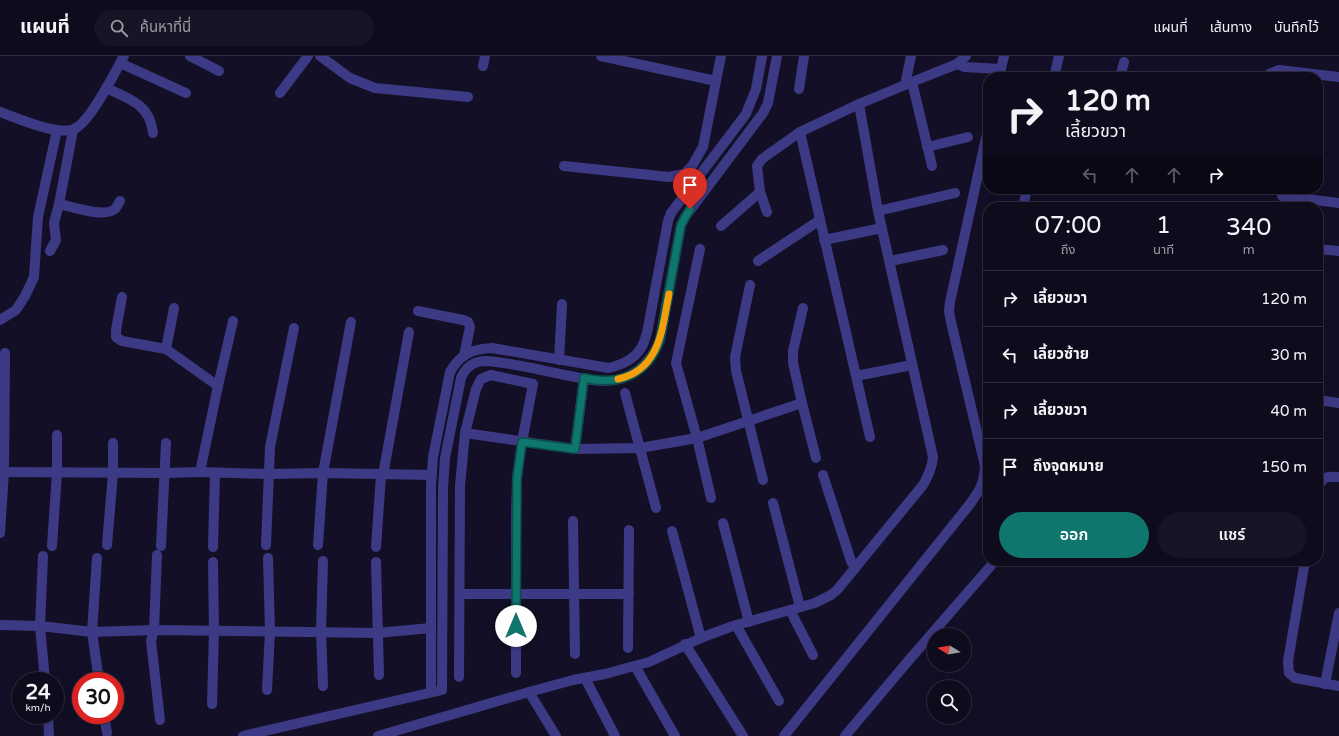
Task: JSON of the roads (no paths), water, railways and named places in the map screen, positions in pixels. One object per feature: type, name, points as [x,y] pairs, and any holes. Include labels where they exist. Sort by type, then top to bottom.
[{"type":"street","points":[[190,56],[219,71]]},
{"type":"street","points":[[280,93],[308,56]]},
{"type":"street","points":[[320,56],[350,78],[375,88],[468,97]]},
{"type":"street","points":[[483,66],[486,56]]},
{"type":"street","points":[[600,56],[716,81]]},
{"type":"street","points":[[564,166],[669,177],[684,174],[692,166],[703,147],[721,56]]},
{"type":"street","points":[[431,692],[433,457],[450,372],[454,365],[470,352],[492,348],[608,368],[621,365],[632,358],[641,348],[647,333],[668,221],[671,213],[746,114],[756,89],[762,56]]},
{"type":"street","points":[[242,736],[442,690],[445,458],[461,378],[464,370],[475,363],[487,361],[601,381],[625,378],[642,368],[656,350],[660,340],[681,225],[690,209],[763,113],[768,103],[777,56]]},
{"type":"street","points":[[799,89],[804,56]]},
{"type":"street","points":[[911,56],[908,83],[932,166]]},
{"type":"street","points":[[960,66],[965,56]]},
{"type":"street","points":[[1000,72],[1004,56]]},
{"type":"street","points":[[1055,72],[1059,56]]},
{"type":"street","points":[[0,112],[42,127],[57,130],[73,130],[82,124],[92,110],[122,59],[186,93]]},
{"type":"street","points":[[1121,72],[1124,62]]},
{"type":"street","points":[[767,212],[760,192],[757,166],[762,159],[800,132],[908,83],[960,66],[994,72]]},
{"type":"street","points":[[1274,72],[1279,70],[1296,72]]},
{"type":"street","points":[[1323,75],[1339,77]]},
{"type":"street","points":[[106,88],[139,105],[149,118],[152,124],[153,133]]},
{"type":"street","points":[[378,736],[529,692],[635,666],[660,658],[686,644],[736,625],[815,603],[831,595],[855,568],[929,476],[932,468],[933,457],[931,446],[878,211],[859,104]]},
{"type":"street","points":[[0,320],[16,310],[34,277],[38,217],[57,130]]},
{"type":"street","points":[[50,251],[56,240],[54,223],[73,130]]},
{"type":"street","points":[[800,132],[870,437]]},
{"type":"street","points":[[927,147],[968,137]]},
{"type":"street","points":[[983,152],[950,302],[950,311],[951,322],[983,458]]},
{"type":"street","points":[[721,226],[760,192]]},
{"type":"street","points":[[878,211],[955,192]]},
{"type":"street","points":[[1282,196],[1339,203]]},
{"type":"street","points":[[59,204],[100,213],[109,212],[116,209],[120,201]]},
{"type":"street","points":[[758,261],[820,220]]},
{"type":"street","points":[[824,240],[882,228]]},
{"type":"street","points":[[700,249],[676,363],[712,498]]},
{"type":"street","points":[[1323,249],[1339,251]]},
{"type":"street","points":[[890,261],[943,250]]},
{"type":"street","points":[[750,285],[735,357],[736,371],[763,480]]},
{"type":"street","points":[[122,298],[116,337],[122,341],[166,348],[218,386]]},
{"type":"street","points":[[559,360],[562,304]]},
{"type":"street","points":[[166,348],[174,308]]},
{"type":"street","points":[[803,308],[793,351],[793,363],[816,458]]},
{"type":"street","points":[[418,311],[468,322],[470,327],[464,356]]},
{"type":"street","points":[[200,472],[233,321]]},
{"type":"street","points":[[318,545],[323,473],[351,322]]},
{"type":"street","points":[[266,545],[270,447],[294,328]]},
{"type":"street","points":[[376,547],[382,475],[410,332]]},
{"type":"street","points":[[0,533],[6,372],[5,353]]},
{"type":"street","points":[[856,376],[912,365]]},
{"type":"street","points":[[459,677],[460,486],[465,432],[476,389],[481,379],[491,375],[533,384],[517,478],[516,673]]},
{"type":"street","points":[[575,449],[584,378]]},
{"type":"street","points":[[626,393],[656,508]]},
{"type":"street","points":[[1323,401],[1339,403]]},
{"type":"street","points":[[465,432],[575,449],[640,448],[697,438],[802,403]]},
{"type":"street","points":[[52,546],[57,473],[57,435]]},
{"type":"street","points":[[108,545],[113,473],[113,443]]},
{"type":"street","points":[[160,720],[151,641],[154,630],[166,443]]},
{"type":"street","points":[[2,472],[200,472],[432,475]]},
{"type":"street","points":[[213,547],[215,473]]},
{"type":"street","points":[[823,475],[851,561],[855,568]]},
{"type":"street","points":[[1323,479],[1327,476],[1339,476]]},
{"type":"street","points":[[784,736],[970,504],[980,490],[983,482]]},
{"type":"street","points":[[773,503],[800,607]]},
{"type":"street","points":[[573,521],[575,654]]},
{"type":"street","points":[[723,523],[749,622]]},
{"type":"street","points":[[628,648],[630,530]]},
{"type":"street","points":[[672,531],[701,638]]},
{"type":"street","points":[[43,556],[40,626],[43,672]]},
{"type":"street","points":[[97,558],[92,632],[98,672]]},
{"type":"street","points":[[267,690],[270,632],[268,558]]},
{"type":"street","points":[[323,561],[320,632],[323,686]]},
{"type":"street","points":[[212,704],[214,631],[213,562]]},
{"type":"street","points":[[376,562],[379,675]]},
{"type":"street","points":[[845,736],[908,660],[991,566]]},
{"type":"street","points":[[1304,566],[1287,666],[1289,673],[1295,678],[1339,686]]},
{"type":"street","points":[[460,594],[629,594]]},
{"type":"street","points":[[790,610],[813,654]]},
{"type":"street","points":[[1325,684],[1339,613]]},
{"type":"street","points":[[0,625],[40,626],[92,632],[154,630],[377,633],[431,628]]},
{"type":"street","points":[[736,625],[779,701]]},
{"type":"street","points":[[686,644],[743,736]]},
{"type":"street","points":[[635,666],[675,736]]},
{"type":"street","points":[[585,678],[615,736]]},
{"type":"street","points":[[529,692],[556,736]]},
{"type":"street","points":[[48,724],[49,736]]},
{"type":"street","points":[[106,724],[107,733]]}]
